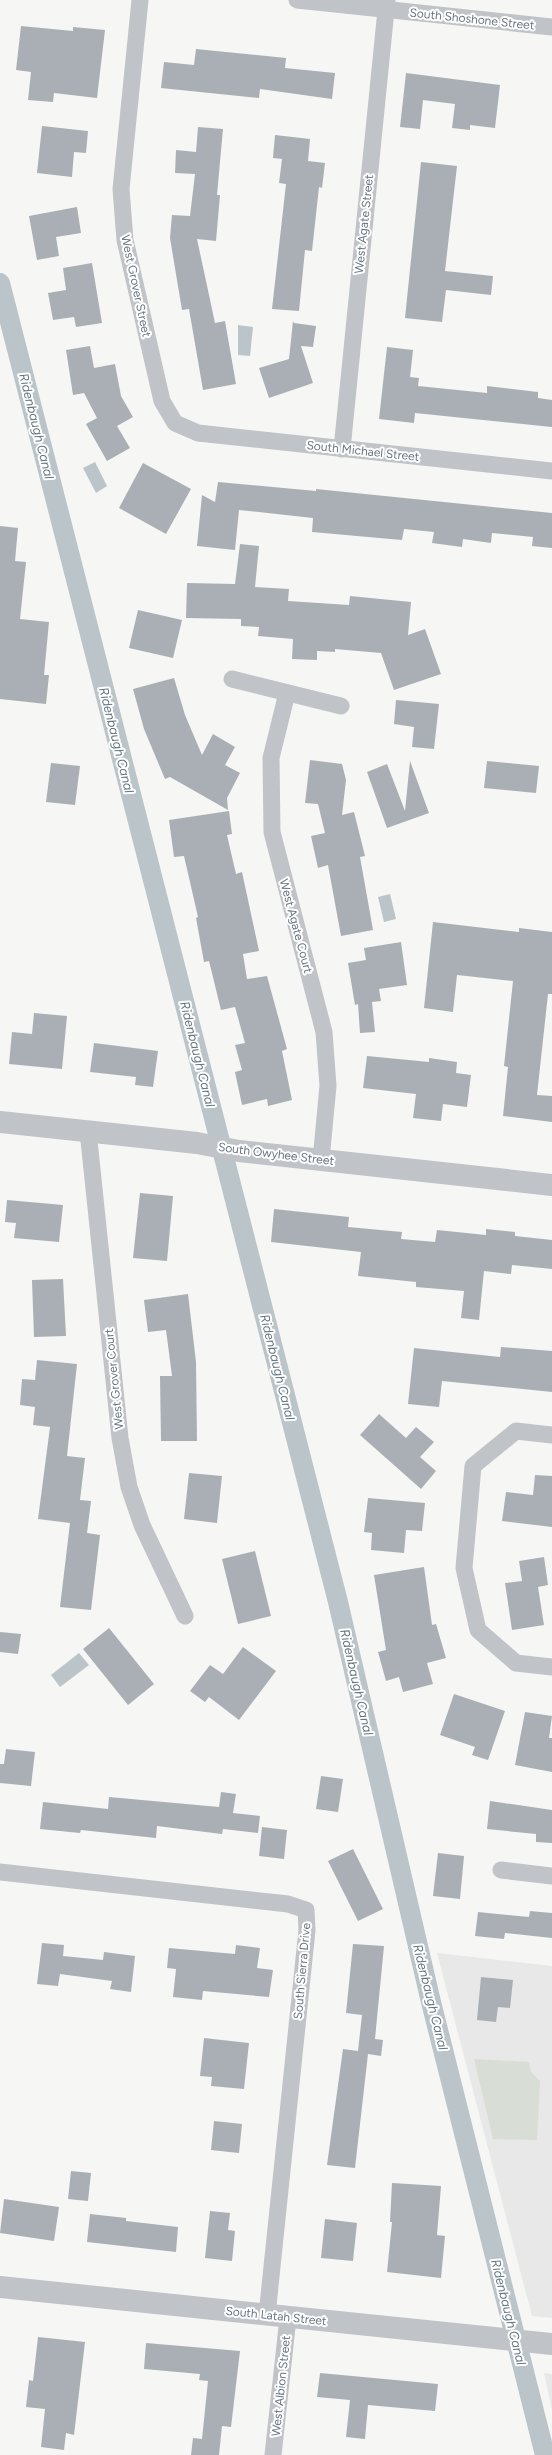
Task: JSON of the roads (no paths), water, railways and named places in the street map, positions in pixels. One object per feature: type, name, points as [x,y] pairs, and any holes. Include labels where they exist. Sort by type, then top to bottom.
[{"type":"street","name":"West Grover Street","points":[[140,0],[121,189],[125,240],[162,401],[175,423]]},
{"type":"street","name":"South Shoshone Street","points":[[298,0],[386,5],[552,27]]},
{"type":"street","name":"West Agate Street","points":[[342,448],[386,5]]},
{"type":"street","name":"South Michael Street","points":[[175,423],[198,433],[552,471]]},
{"type":"street","points":[[232,679],[341,706]]},
{"type":"street","name":"West Agate Court","points":[[287,693],[271,758],[272,832],[324,1032],[328,1086],[321,1160]]},
{"type":"street","name":"South Owyhee Street","points":[[0,1122],[197,1143],[239,1152],[552,1185]]},
{"type":"street","name":"West Grover Court","points":[[88,1131],[119,1430],[129,1487],[142,1525],[184,1616]]},
{"type":"street","points":[[552,1435],[516,1431],[472,1466],[464,1568],[478,1630],[516,1663],[552,1667]]},
{"type":"street","points":[[501,1870],[552,1876]]},
{"type":"street","name":"South Sierra Drive","points":[[0,1872],[288,1904],[306,1910],[307,1930],[278,2316]]},
{"type":"street","name":"South Latah Street","points":[[0,2289],[552,2344]]},
{"type":"street","name":"West Albion Street","points":[[273,2455],[278,2316]]},
{"type":"waterway","name":"Ridenbaugh Canal","points":[[0,283],[338,1602],[431,2002],[545,2455]]}]
